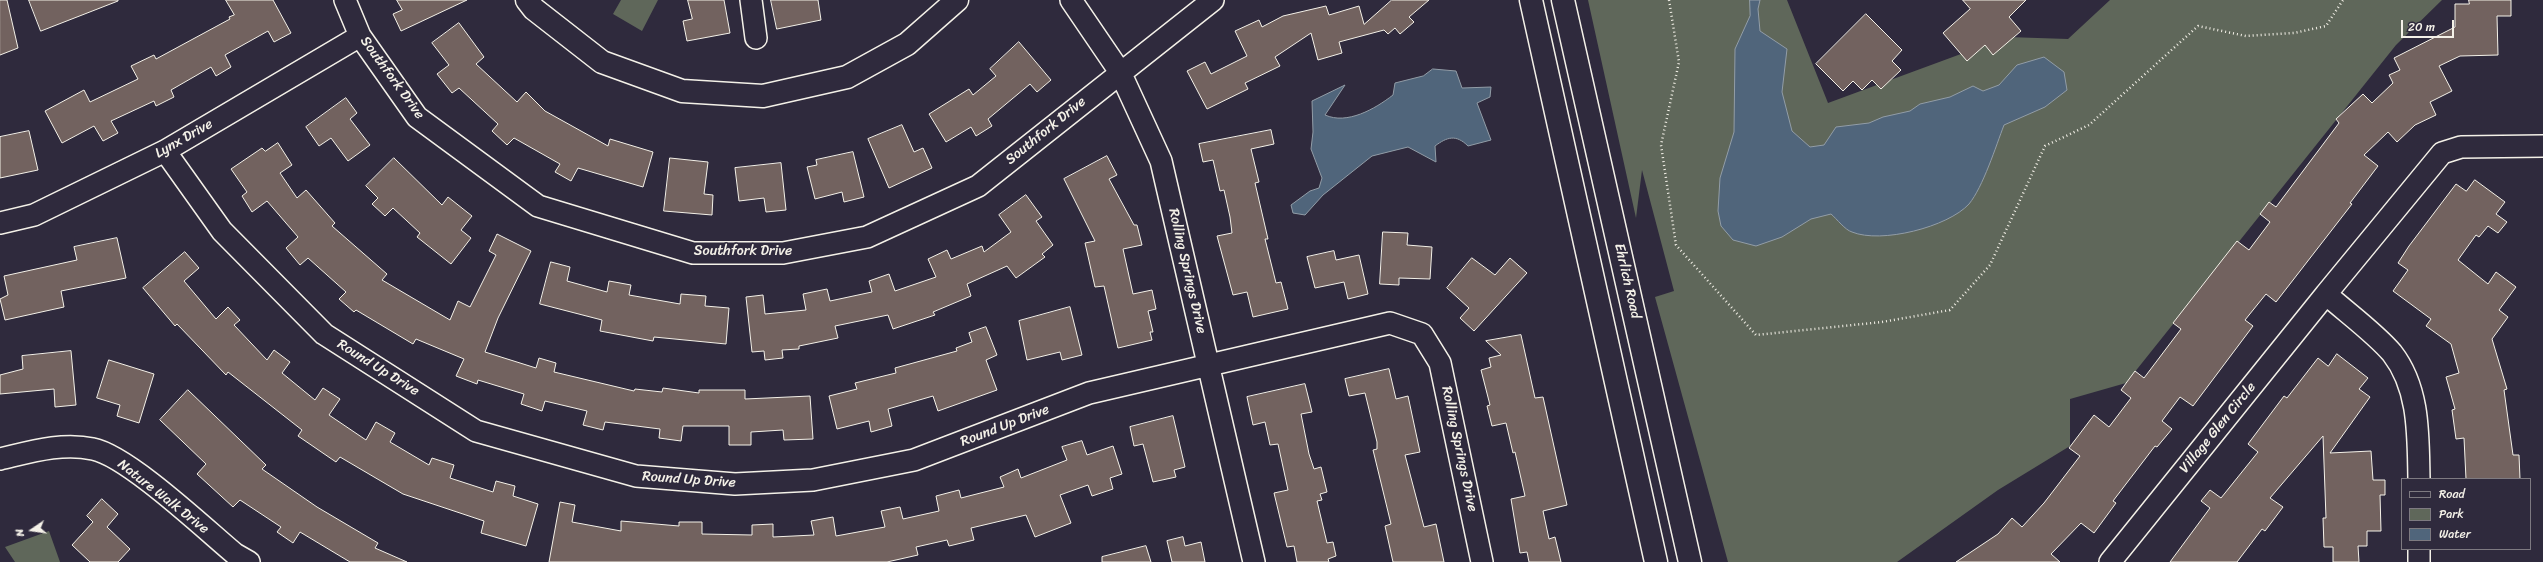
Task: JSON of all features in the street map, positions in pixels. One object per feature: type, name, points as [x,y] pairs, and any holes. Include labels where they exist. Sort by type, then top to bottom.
[{"type":"main road","points":[[527,0],[534,9],[602,62],[682,91],[763,96],[847,77],[906,44],[957,0]]},
{"type":"main road","points":[[1531,0],[1656,562]]},
{"type":"main road","name":"Ehrlich Road","points":[[1563,0],[1690,562]]},
{"type":"street","name":"Southfork Drive","points":[[345,0],[360,36],[417,117],[538,206],[693,253],[783,254],[867,237],[978,186],[1120,72],[1213,0]]},
{"type":"street","points":[[750,0],[756,38]]},
{"type":"street","name":"Rolling Springs Drive","points":[[1071,0],[1120,72],[1161,161],[1254,562]]},
{"type":"street","name":"Lynx Drive","points":[[0,223],[34,215],[165,151],[360,36]]},
{"type":"street","name":"Village Glen Circle","points":[[2110,562],[2442,153],[2461,147],[2543,146]]},
{"type":"street","name":"Round Up Drive","points":[[165,151],[222,231],[324,334],[476,431],[636,476],[735,484],[813,480],[914,460],[1090,394],[1312,342]]},
{"type":"street","points":[[2326,294],[2392,354],[2409,386],[2418,422],[2419,478]]},
{"type":"street","name":"Rolling Springs Drive","points":[[1312,342],[1390,323],[1422,334],[1440,363],[1482,562]]},
{"type":"street","name":"Nature Walk Drive","points":[[0,459],[50,447],[94,449],[127,465],[235,554],[249,562]]},
{"type":"street","points":[[2419,550],[2420,562]]},
{"type":"path","points":[[1668,0],[1679,62],[1661,145],[1676,245],[1756,335],[1882,322],[1950,310],[1990,265],[2045,146],[2089,125],[2198,26],[2246,36],[2294,33],[2326,26],[2343,0]]},
{"type":"green space","points":[[621,0],[658,0],[642,31],[613,14]]},
{"type":"green space","points":[[1588,0],[1787,0],[1828,103],[2007,37],[2068,39],[2110,0],[2442,0],[2396,45],[2126,383],[2070,399],[2070,446],[1998,490],[1897,562],[1728,562],[1655,297],[1674,291],[1642,170],[1636,218]]},
{"type":"green space","points":[[49,531],[60,562],[15,562],[5,547]]},
{"type":"water","points":[[1750,0],[1760,0],[1758,9],[1760,31],[1787,49],[1782,92],[1792,131],[1810,147],[1824,145],[1836,127],[1869,123],[1883,117],[1910,111],[1920,104],[1950,97],[1973,86],[1983,91],[1999,85],[2017,65],[2044,57],[2064,72],[2067,90],[2045,107],[2004,125],[1989,166],[1974,197],[1969,204],[1946,220],[1914,231],[1880,236],[1864,235],[1849,231],[1831,214],[1811,219],[1782,237],[1756,246],[1733,240],[1721,226],[1718,211],[1720,178],[1734,132],[1735,49],[1750,16]]},
{"type":"water","points":[[1433,69],[1456,71],[1462,88],[1491,87],[1490,97],[1477,103],[1491,140],[1468,146],[1464,142],[1455,138],[1448,139],[1435,146],[1436,162],[1408,147],[1372,156],[1323,195],[1305,215],[1293,213],[1291,205],[1310,191],[1319,188],[1322,178],[1311,149],[1313,132],[1312,101],[1345,85],[1325,115],[1334,118],[1351,117],[1369,110],[1393,95],[1395,83],[1423,76]]},
{"type":"building","points":[[0,0],[7,0],[18,48],[0,55]]},
{"type":"building","points":[[29,0],[118,0],[118,1],[41,31]]},
{"type":"building","points":[[226,0],[273,0],[291,33],[274,42],[268,31],[225,55],[231,67],[216,76],[211,67],[171,90],[174,97],[156,106],[154,101],[111,121],[118,133],[103,141],[94,126],[62,143],[45,111],[84,90],[90,102],[138,79],[131,66],[154,55],[156,59],[230,19],[229,17],[234,15]]},
{"type":"building","points":[[397,0],[467,0],[401,31],[393,14],[402,10]]},
{"type":"building","points":[[688,0],[724,0],[730,33],[687,41],[683,21],[692,19]]},
{"type":"building","points":[[771,0],[818,0],[821,20],[777,29]]},
{"type":"building","points":[[1392,0],[1429,0],[1409,17],[1414,22],[1400,34],[1395,28],[1388,34],[1384,30],[1339,42],[1342,53],[1318,60],[1311,33],[1275,57],[1280,66],[1245,83],[1248,89],[1207,109],[1187,71],[1205,62],[1211,74],[1247,56],[1235,31],[1259,20],[1262,27],[1283,16],[1326,6],[1329,15],[1359,6],[1364,24]]},
{"type":"building","points":[[1963,0],[2026,0],[2009,17],[2021,31],[1993,55],[1985,45],[1967,61],[1943,33],[1970,9]]},
{"type":"building","points":[[2469,0],[2511,0],[2511,16],[2497,16],[2498,55],[2460,56],[2439,66],[2452,91],[2430,102],[2436,115],[2415,125],[2397,142],[2388,132],[2364,155],[2378,166],[2350,203],[2352,204],[2276,302],[2266,294],[2245,320],[2253,326],[2193,406],[2180,397],[2162,421],[2172,429],[2157,447],[2155,446],[2113,501],[2116,503],[2094,533],[2081,523],[2051,554],[2060,562],[1956,562],[1998,534],[2012,518],[2022,527],[2044,503],[2080,456],[2069,448],[2094,415],[2109,427],[2131,398],[2121,390],[2135,371],[2144,378],[2181,329],[2173,323],[2237,241],[2249,250],[2270,222],[2260,214],[2269,202],[2276,207],[2339,123],[2336,119],[2363,94],[2372,103],[2393,83],[2389,75],[2400,70],[2394,58],[2455,27],[2455,4],[2469,4]]},
{"type":"building","points":[[1866,14],[1902,50],[1892,61],[1901,70],[1881,89],[1872,80],[1862,90],[1853,81],[1843,91],[1816,64]]},
{"type":"building","points":[[459,23],[484,57],[476,64],[517,102],[526,92],[545,111],[608,146],[610,139],[653,152],[643,187],[578,168],[571,181],[555,172],[560,164],[514,138],[507,145],[492,131],[498,124],[459,88],[452,93],[437,74],[449,65],[432,43]]},
{"type":"building","points":[[1019,42],[1051,80],[1037,92],[1030,84],[988,119],[992,126],[976,136],[971,127],[946,142],[929,114],[969,89],[973,95],[996,76],[990,69]]},
{"type":"building","points":[[346,98],[357,113],[350,119],[370,145],[348,161],[331,138],[319,146],[306,127]]},
{"type":"building","points":[[902,125],[914,152],[923,148],[932,168],[889,188],[868,139]]},
{"type":"building","points":[[1271,130],[1274,144],[1251,149],[1259,182],[1255,183],[1268,239],[1265,239],[1276,283],[1281,282],[1288,309],[1253,317],[1247,292],[1233,295],[1217,236],[1232,233],[1224,190],[1220,191],[1213,160],[1203,162],[1199,144]]},
{"type":"building","points":[[29,131],[38,170],[0,178],[0,137]]},
{"type":"building","points":[[278,143],[292,165],[280,173],[297,198],[306,190],[335,223],[332,226],[387,274],[382,280],[450,320],[458,301],[470,307],[496,255],[489,251],[497,234],[531,251],[498,318],[485,352],[536,368],[539,358],[556,363],[554,372],[634,391],[635,389],[662,392],[663,388],[699,393],[699,390],[745,390],[745,399],[810,396],[813,439],[784,440],[783,430],[751,432],[751,445],[729,445],[729,426],[683,426],[681,441],[659,438],[660,429],[605,422],[603,430],[583,425],[587,411],[545,401],[542,411],[521,404],[524,394],[478,380],[477,384],[456,376],[464,359],[416,339],[413,344],[356,310],[354,312],[339,299],[346,292],[308,258],[300,265],[286,248],[298,237],[267,201],[252,212],[242,196],[247,192],[231,169],[262,148],[265,151]]},
{"type":"building","points":[[853,152],[864,197],[844,202],[842,192],[815,199],[807,167],[817,165],[816,160]]},
{"type":"building","points":[[1107,156],[1117,175],[1109,179],[1134,225],[1137,225],[1142,245],[1123,249],[1133,294],[1152,290],[1156,309],[1148,311],[1153,332],[1150,332],[1152,340],[1118,348],[1104,286],[1095,287],[1085,243],[1095,241],[1064,179]]},
{"type":"building","points":[[394,158],[442,205],[448,197],[472,216],[461,230],[471,238],[451,264],[417,237],[420,233],[393,208],[385,216],[372,204],[378,198],[366,186]]},
{"type":"building","points":[[670,158],[708,162],[704,194],[713,195],[712,215],[664,211]]},
{"type":"building","points":[[781,163],[786,210],[766,212],[764,198],[739,201],[735,168]]},
{"type":"building","points":[[2475,180],[2505,202],[2496,214],[2507,222],[2498,233],[2488,226],[2479,237],[2476,235],[2458,260],[2488,284],[2496,272],[2516,287],[2499,310],[2508,317],[2492,339],[2507,389],[2504,390],[2513,455],[2519,455],[2520,478],[2466,478],[2464,438],[2456,439],[2452,410],[2455,409],[2446,377],[2459,373],[2451,344],[2426,326],[2431,319],[2393,291],[2408,270],[2398,263],[2409,246],[2456,184],[2466,191]]},
{"type":"building","points":[[1026,195],[1042,217],[1036,221],[1053,245],[1042,254],[1045,257],[1016,278],[1007,266],[967,284],[971,296],[933,312],[935,315],[893,329],[888,315],[835,326],[838,338],[799,346],[799,349],[782,350],[783,358],[765,360],[764,351],[752,352],[746,297],[763,295],[765,314],[806,310],[803,294],[827,289],[830,301],[872,292],[869,281],[889,274],[895,291],[936,277],[928,259],[947,250],[951,259],[982,246],[984,252],[1011,232],[999,215]]},
{"type":"building","points":[[1383,232],[1408,233],[1407,245],[1432,247],[1430,279],[1399,278],[1399,285],[1380,284]]},
{"type":"building","points":[[117,238],[126,278],[61,291],[64,307],[5,320],[0,299],[8,295],[4,276],[77,260],[74,247]]},
{"type":"building","points":[[1334,251],[1336,260],[1359,255],[1368,294],[1348,299],[1344,282],[1315,288],[1307,257]]},
{"type":"building","points":[[185,252],[199,268],[184,281],[216,319],[228,307],[240,320],[234,325],[267,360],[274,350],[290,362],[282,373],[315,400],[323,388],[340,399],[329,415],[366,440],[376,422],[395,433],[390,442],[429,465],[432,458],[454,465],[450,478],[493,492],[496,481],[515,486],[513,496],[538,504],[526,546],[481,533],[484,521],[403,494],[340,457],[336,462],[298,436],[302,430],[228,372],[226,375],[177,324],[175,326],[143,288]]},
{"type":"building","points":[[1472,258],[1495,275],[1510,258],[1527,273],[1474,331],[1460,318],[1469,308],[1447,288]]},
{"type":"building","points":[[551,262],[570,267],[567,281],[607,292],[609,281],[631,285],[629,295],[680,304],[681,294],[706,296],[705,306],[729,308],[726,344],[654,337],[653,341],[600,331],[602,320],[540,304]]},
{"type":"building","points":[[1070,307],[1082,355],[1062,360],[1060,352],[1027,360],[1019,321]]},
{"type":"building","points":[[986,327],[997,355],[986,360],[997,390],[938,411],[933,396],[888,409],[892,426],[871,432],[869,421],[837,429],[829,396],[857,389],[855,383],[896,373],[895,368],[957,351],[956,348],[972,342],[969,333]]},
{"type":"building","points":[[1521,335],[1535,398],[1543,397],[1567,505],[1543,511],[1549,539],[1555,537],[1561,562],[1529,562],[1527,552],[1520,553],[1511,499],[1525,496],[1515,452],[1513,453],[1506,423],[1492,426],[1487,406],[1490,405],[1481,370],[1491,367],[1489,358],[1501,355],[1486,341]]},
{"type":"building","points":[[71,351],[76,405],[55,407],[54,389],[0,394],[0,375],[23,369],[22,356]]},
{"type":"building","points":[[2337,354],[2368,378],[2359,389],[2370,397],[2330,453],[2371,451],[2373,480],[2385,480],[2385,495],[2380,495],[2381,531],[2367,531],[2367,546],[2358,546],[2359,562],[2333,562],[2333,547],[2324,547],[2323,518],[2326,518],[2323,436],[2270,498],[2283,507],[2265,531],[2262,529],[2237,562],[2170,562],[2210,508],[2201,501],[2210,490],[2221,498],[2258,452],[2248,444],[2284,396],[2287,398],[2318,358],[2328,366]]},
{"type":"building","points":[[109,360],[154,374],[139,423],[117,416],[120,405],[97,398]]},
{"type":"building","points":[[1389,369],[1396,399],[1408,396],[1420,452],[1405,455],[1424,527],[1436,524],[1444,562],[1393,562],[1385,526],[1391,524],[1373,450],[1377,449],[1377,442],[1365,393],[1349,396],[1345,379]]},
{"type":"building","points":[[1305,384],[1312,412],[1301,414],[1309,454],[1314,469],[1321,467],[1327,492],[1320,494],[1322,500],[1317,501],[1327,543],[1333,542],[1336,556],[1328,559],[1329,562],[1297,562],[1294,546],[1287,547],[1274,493],[1288,490],[1278,444],[1270,445],[1265,422],[1253,425],[1247,397]]},
{"type":"building","points":[[188,390],[266,465],[262,469],[317,507],[378,543],[375,548],[407,562],[350,562],[300,532],[293,543],[277,532],[281,527],[240,500],[233,507],[197,474],[206,464],[160,420]]},
{"type":"building","points":[[1173,416],[1185,467],[1174,470],[1176,477],[1153,482],[1143,444],[1134,446],[1130,427]]},
{"type":"building","points":[[1082,441],[1087,455],[1113,446],[1122,474],[1110,478],[1113,489],[1092,496],[1088,485],[1060,495],[1071,523],[1035,537],[1026,515],[971,528],[974,540],[949,546],[947,540],[916,547],[918,555],[887,562],[549,562],[560,502],[575,505],[572,522],[621,531],[621,521],[679,526],[679,522],[702,522],[702,534],[752,535],[752,525],[773,524],[773,537],[814,535],[811,521],[833,517],[836,536],[885,527],[881,511],[900,507],[903,519],[939,511],[936,496],[959,490],[961,498],[1004,487],[1000,477],[1018,469],[1021,478],[1067,460],[1062,447]]},
{"type":"building","points":[[102,499],[118,514],[107,527],[130,549],[118,562],[90,562],[72,545],[93,522],[87,516]]},
{"type":"building","points":[[1183,537],[1185,546],[1201,542],[1205,562],[1172,562],[1167,541]]},
{"type":"building","points":[[1146,546],[1151,562],[1102,562],[1102,557]]}]
